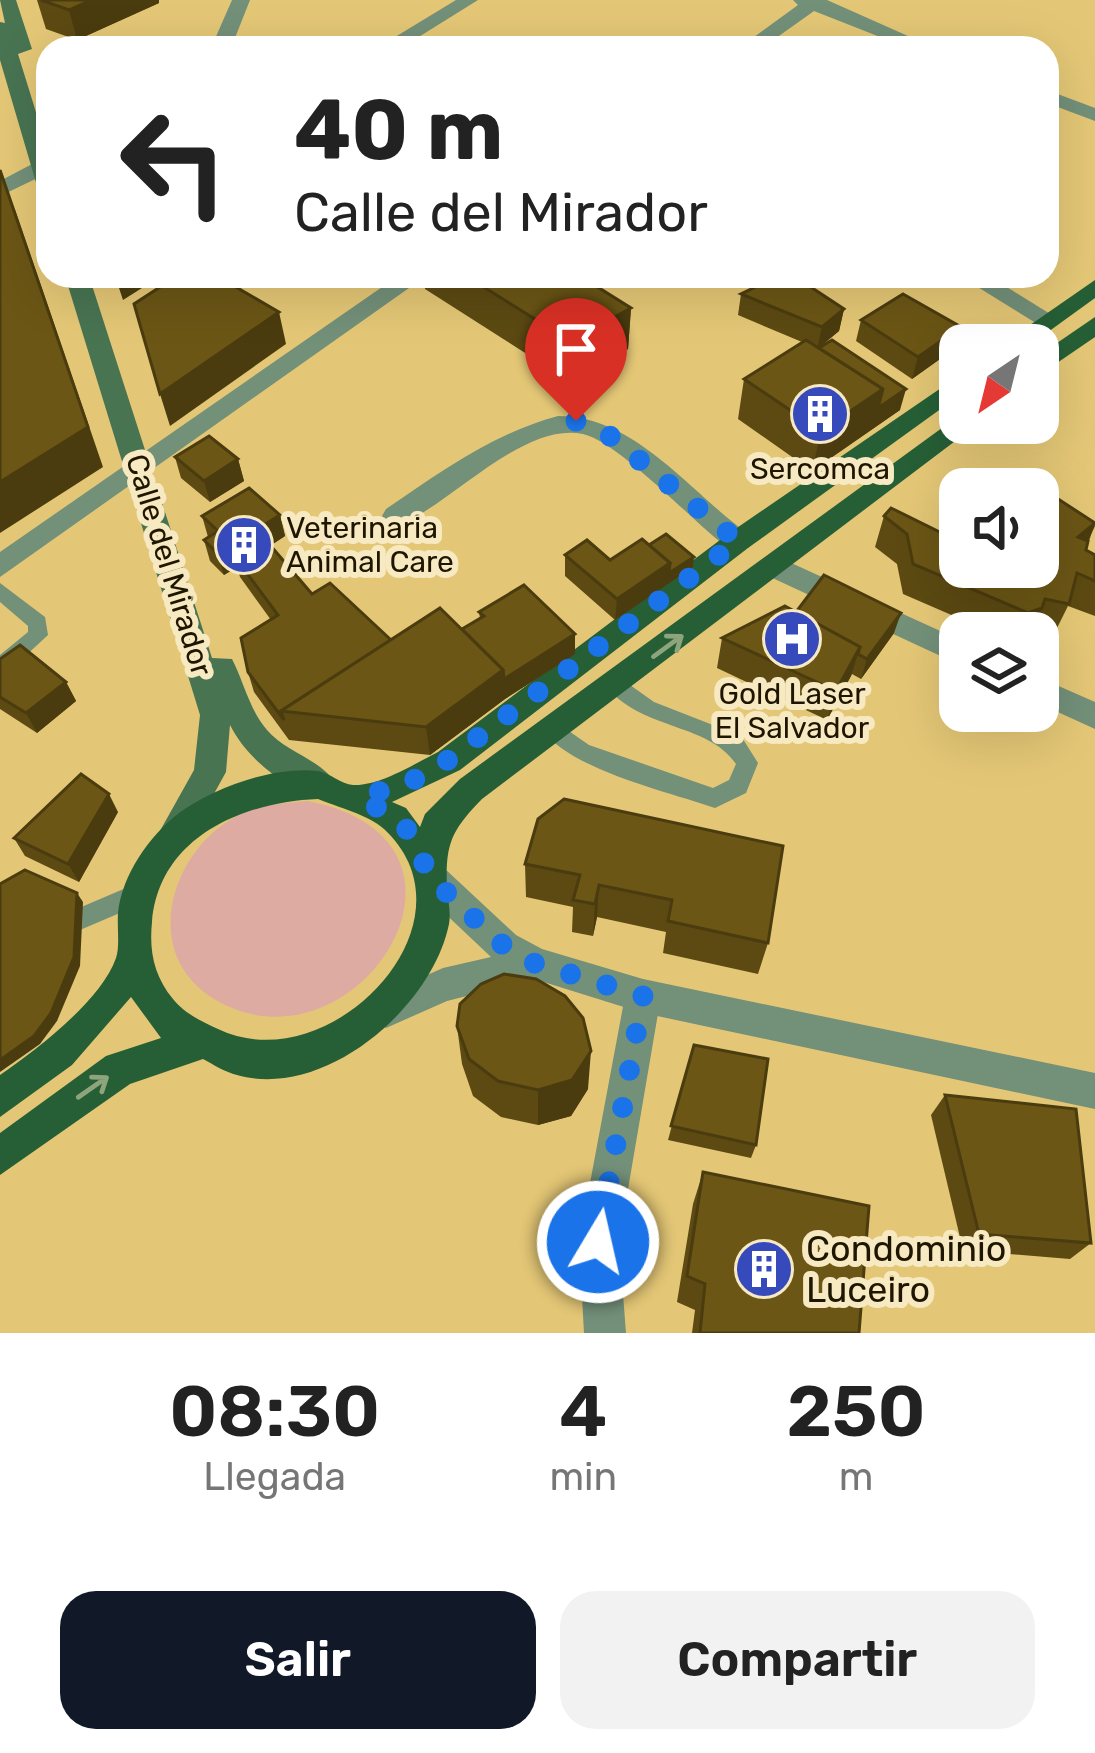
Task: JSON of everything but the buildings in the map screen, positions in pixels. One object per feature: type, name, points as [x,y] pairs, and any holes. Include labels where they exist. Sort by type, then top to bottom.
[{"type":"main road","points":[[7,0],[36,91]]},
{"type":"main road","points":[[0,28],[36,147]]},
{"type":"main road","points":[[1042,324],[1095,286]]},
{"type":"main road","name":"Calle del Mirador","points":[[81,288],[242,725],[280,765],[320,785]]},
{"type":"main road","name":"Calle del Mirador","points":[[98,288],[217,735],[210,772],[166,848]]},
{"type":"main road","points":[[1059,355],[1090,336]]},
{"type":"main road","points":[[361,796],[405,785],[448,760],[738,541],[939,398]]},
{"type":"main road","points":[[431,875],[406,828],[361,796],[320,785],[264,788],[227,800],[194,820],[166,848],[140,892],[133,925],[134,960],[146,992],[168,1022],[200,1043],[250,1057],[298,1055],[336,1043],[386,1011],[424,958],[433,928],[431,875],[437,824],[451,806],[939,443]]},
{"type":"main road","points":[[0,1098],[74,1042],[114,998],[134,960]]},
{"type":"main road","points":[[0,1156],[118,1070],[200,1043]]},
{"type":"street","points":[[226,36],[241,0]]},
{"type":"street","points":[[408,36],[469,0]]},
{"type":"street","points":[[764,36],[811,1],[896,36]]},
{"type":"street","points":[[1059,101],[1095,115]]},
{"type":"street","points":[[0,190],[36,180]]},
{"type":"street","points":[[0,566],[397,288]]},
{"type":"street","points":[[993,288],[1048,320]]},
{"type":"street","points":[[396,516],[519,436],[554,422],[576,421],[605,432],[738,541]]},
{"type":"street","points":[[776,567],[939,642]]},
{"type":"street","points":[[1059,699],[1095,716]]},
{"type":"street","points":[[431,875],[504,946],[534,963],[643,996],[1095,1091]]},
{"type":"street","points":[[386,1011],[460,979],[534,963]]},
{"type":"street","points":[[604,1333],[598,1242],[643,996]]},
{"type":"lane","points":[[0,591],[38,623],[38,635],[0,667]]},
{"type":"lane","points":[[554,729],[581,752],[715,798],[738,786],[747,763],[733,742],[646,708],[616,684]]},
{"type":"lane","points":[[80,920],[140,892]]},
{"type":"shaded area","points":[[308,801],[369,825],[399,862],[405,905],[389,948],[358,985],[314,1010],[264,1016],[211,997],[189,977],[176,954],[173,902],[195,852],[214,832],[254,809]]},
{"type":"place","name":"Sercomca","points":[[820,414]]},
{"type":"place","name":"Veterinaria Animal Care","points":[[244,545]]},
{"type":"place","name":"Gold Laser El Salvador","points":[[792,639]]},
{"type":"place","name":"Condominio Luceiro","points":[[764,1269]]},
{"type":"route","points":[[576,421],[605,432],[738,541],[448,760],[405,785],[361,796],[406,828],[432,879],[504,946],[534,963],[643,996],[598,1242]]}]
